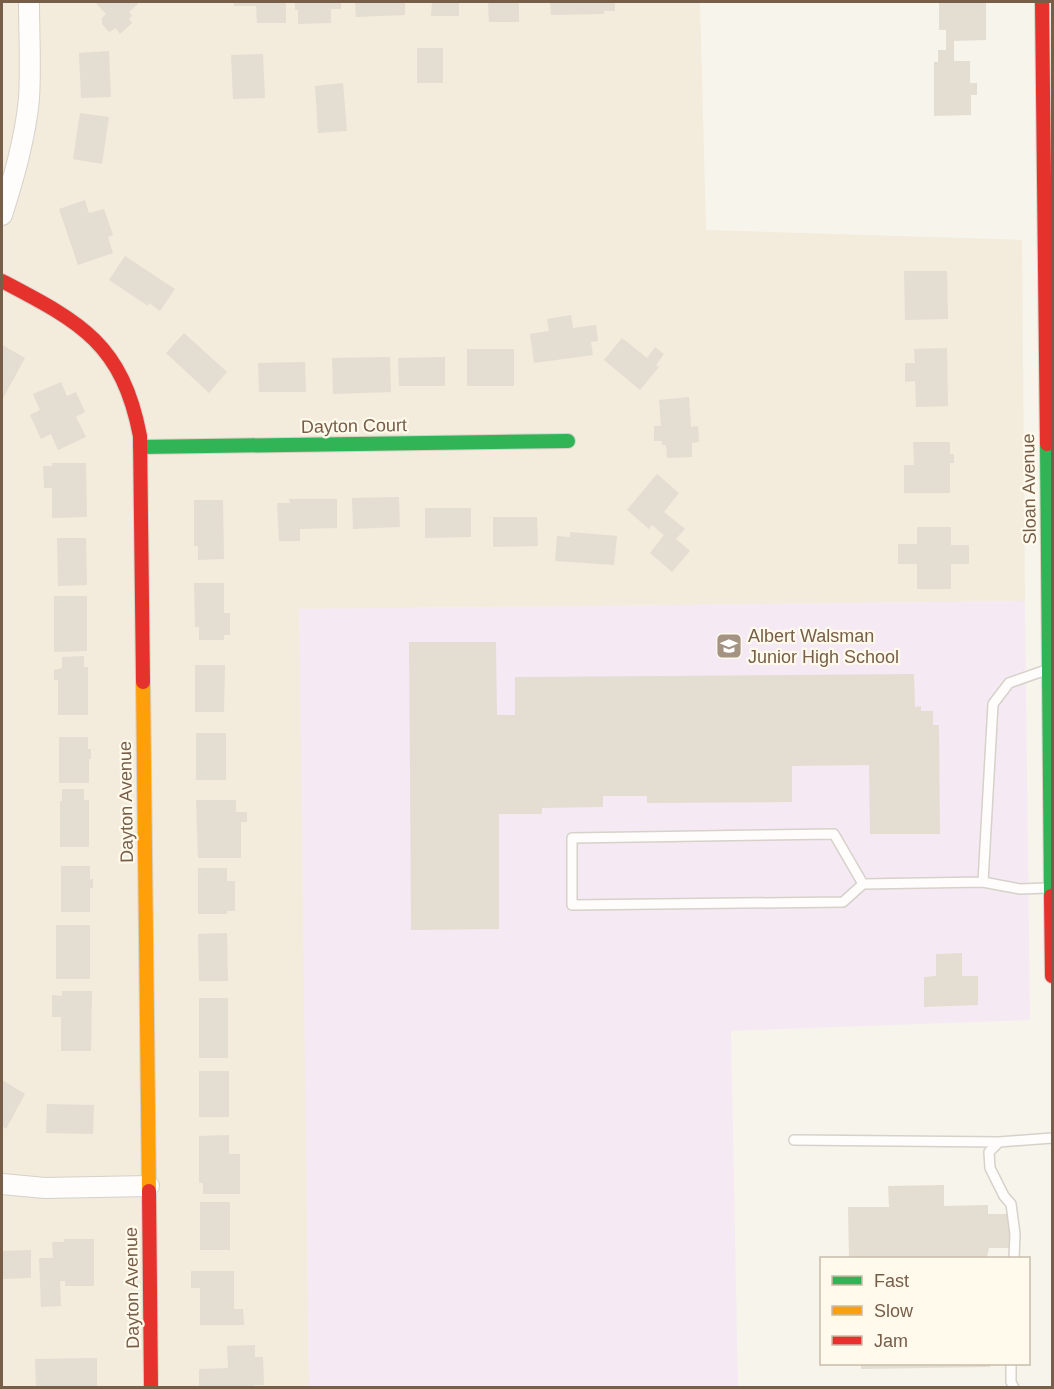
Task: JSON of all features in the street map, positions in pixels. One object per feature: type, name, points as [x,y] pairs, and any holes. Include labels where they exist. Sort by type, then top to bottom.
[{"type":"street","points":[[2,215],[18,162],[26,120],[30,77],[29,2]]},
{"type":"street","name":"Sloan Avenue","points":[[1042,2],[1053,976]]},
{"type":"street","name":"Dayton Avenue","points":[[2,281],[75,322],[100,345],[120,372],[129,392],[136,413],[141,447],[151,1388]]},
{"type":"street","name":"Dayton Court","points":[[141,447],[568,441]]},
{"type":"street","points":[[2,1184],[45,1188],[149,1186]]},
{"type":"lane","points":[[983,882],[993,704],[1009,683],[1049,669]]},
{"type":"lane","points":[[863,884],[834,834],[572,838],[572,905],[843,902],[863,884],[983,882],[1020,889],[1052,888]]},
{"type":"lane","points":[[794,1140],[999,1142],[1053,1138]]},
{"type":"lane","points":[[999,1142],[989,1152],[990,1168],[1004,1196],[1011,1204],[1015,1234],[1014,1257]]},
{"type":"lane","points":[[1011,1365],[1011,1382],[1014,1388]]},
{"type":"shaded area","points":[[2,2],[700,2],[706,230],[1022,240],[1025,601],[300,609],[309,1387],[2,1388]]},
{"type":"shaded area","points":[[1025,601],[1030,1020],[731,1031],[738,1387],[309,1387],[299,609]]},
{"type":"building","points":[[95,2],[135,2],[138,4],[129,12],[132,15],[129,19],[132,23],[120,34],[116,28],[109,32],[102,24],[102,18],[106,14]]},
{"type":"building","points":[[234,2],[286,2],[286,23],[257,23],[256,6],[234,6]]},
{"type":"building","points":[[295,2],[341,2],[341,9],[331,9],[331,23],[298,24],[298,10],[295,10]]},
{"type":"building","points":[[355,2],[405,2],[405,15],[356,17]]},
{"type":"building","points":[[432,2],[459,2],[459,16],[431,16]]},
{"type":"building","points":[[488,2],[519,2],[519,22],[489,22]]},
{"type":"building","points":[[550,2],[615,2],[615,11],[604,11],[604,14],[551,15]]},
{"type":"building","points":[[939,2],[986,2],[986,40],[954,41],[954,61],[970,61],[970,83],[977,83],[977,95],[971,95],[971,115],[934,116],[934,62],[938,62],[938,50],[946,50],[946,30],[939,30]]},
{"type":"building","points":[[417,48],[443,48],[443,83],[417,83]]},
{"type":"building","points":[[109,51],[111,97],[81,98],[79,53]]},
{"type":"building","points":[[263,54],[265,98],[233,99],[231,55]]},
{"type":"building","points":[[343,83],[347,131],[318,133],[315,86]]},
{"type":"building","points":[[80,113],[109,117],[102,164],[73,159]]},
{"type":"building","points":[[85,200],[89,213],[104,209],[113,235],[108,237],[113,253],[78,265],[59,209]]},
{"type":"building","points":[[125,256],[175,289],[160,311],[149,303],[148,306],[109,280]]},
{"type":"building","points":[[904,271],[947,271],[948,319],[905,320]]},
{"type":"building","points":[[571,315],[573,328],[596,325],[598,341],[591,342],[593,355],[534,363],[530,334],[549,331],[547,319]]},
{"type":"building","points":[[184,333],[227,372],[209,393],[166,353]]},
{"type":"building","points":[[622,338],[647,358],[655,347],[664,354],[656,365],[659,367],[640,390],[604,360]]},
{"type":"building","points":[[2,345],[25,358],[2,400]]},
{"type":"building","points":[[947,348],[948,406],[916,407],[915,381],[905,382],[905,363],[915,363],[914,349]]},
{"type":"building","points":[[467,349],[514,349],[514,386],[467,386]]},
{"type":"building","points":[[390,357],[391,392],[333,394],[332,358]]},
{"type":"building","points":[[445,357],[445,386],[399,386],[398,358]]},
{"type":"building","points":[[305,362],[306,392],[259,392],[258,363]]},
{"type":"building","points":[[61,382],[67,396],[76,392],[85,412],[76,417],[86,437],[58,450],[51,434],[41,439],[30,415],[40,410],[33,394]]},
{"type":"building","points":[[689,397],[691,427],[698,426],[699,442],[692,443],[692,457],[667,458],[666,445],[662,445],[662,441],[654,441],[654,426],[661,426],[659,400]]},
{"type":"building","points":[[913,442],[950,442],[950,454],[954,454],[954,463],[950,463],[950,493],[904,493],[904,465],[914,465]]},
{"type":"building","points":[[52,463],[86,463],[87,517],[52,518],[52,488],[44,488],[43,466],[52,466]]},
{"type":"building","points":[[657,474],[679,493],[664,512],[685,529],[676,539],[690,551],[672,572],[650,553],[664,535],[652,525],[649,529],[627,510]]},
{"type":"building","points":[[399,497],[400,527],[353,529],[352,498]]},
{"type":"building","points":[[289,499],[337,499],[337,528],[300,529],[300,541],[279,541],[277,503],[290,503]]},
{"type":"building","points":[[194,500],[223,500],[224,559],[198,560],[198,546],[194,546]]},
{"type":"building","points":[[425,508],[471,508],[471,537],[425,538]]},
{"type":"building","points":[[493,517],[537,517],[538,546],[493,547]]},
{"type":"building","points":[[917,527],[951,527],[951,545],[969,545],[969,564],[951,564],[951,589],[917,589],[917,564],[898,564],[898,544],[917,544]]},
{"type":"building","points":[[570,532],[617,536],[614,565],[555,561],[557,536],[570,537]]},
{"type":"building","points":[[57,538],[86,538],[87,585],[58,586]]},
{"type":"building","points":[[194,583],[224,583],[224,613],[230,613],[230,635],[224,635],[224,640],[199,640],[199,627],[195,627]]},
{"type":"building","points":[[54,596],[87,596],[87,651],[54,652]]},
{"type":"building","points":[[409,642],[496,642],[497,715],[515,715],[515,677],[914,674],[915,707],[921,706],[921,711],[933,711],[933,725],[939,725],[940,834],[870,834],[869,765],[792,766],[792,802],[647,803],[647,796],[603,796],[603,807],[542,808],[542,814],[499,814],[499,929],[411,930]]},
{"type":"building","points":[[84,656],[84,667],[88,667],[88,715],[58,715],[58,680],[54,680],[54,670],[62,668],[62,657]]},
{"type":"building","points":[[195,665],[225,665],[224,712],[195,712]]},
{"type":"building","points":[[196,733],[226,733],[226,780],[196,780]]},
{"type":"building","points":[[59,737],[88,737],[88,749],[91,749],[89,783],[59,783]]},
{"type":"building","points":[[62,789],[84,789],[84,800],[89,800],[89,847],[60,847]]},
{"type":"building","points":[[196,800],[236,800],[236,812],[247,812],[247,822],[241,822],[241,858],[198,858]]},
{"type":"building","points":[[61,866],[90,866],[93,888],[90,888],[90,912],[61,912]]},
{"type":"building","points":[[198,868],[227,868],[227,881],[235,881],[235,911],[227,911],[227,914],[198,914]]},
{"type":"building","points":[[56,925],[90,925],[90,979],[56,979]]},
{"type":"building","points":[[227,933],[228,981],[199,981],[198,934]]},
{"type":"building","points":[[962,953],[962,976],[978,976],[978,1005],[924,1007],[924,977],[936,976],[936,954]]},
{"type":"building","points":[[62,991],[92,991],[91,1051],[61,1051],[61,1017],[52,1017],[52,995],[62,996]]},
{"type":"building","points":[[199,998],[228,998],[228,1058],[199,1058]]},
{"type":"building","points":[[199,1071],[229,1071],[229,1117],[199,1117]]},
{"type":"building","points":[[2,1080],[25,1094],[6,1129],[2,1126]]},
{"type":"building","points":[[47,1104],[94,1105],[93,1134],[46,1133]]},
{"type":"building","points":[[229,1135],[229,1154],[240,1154],[240,1194],[203,1194],[203,1183],[199,1183],[199,1136]]},
{"type":"building","points":[[944,1185],[944,1206],[988,1205],[988,1214],[1011,1214],[1011,1248],[989,1248],[987,1257],[849,1257],[848,1207],[889,1207],[888,1186]]},
{"type":"building","points":[[200,1202],[230,1202],[230,1250],[200,1250]]},
{"type":"building","points":[[64,1239],[94,1239],[94,1286],[65,1286],[65,1281],[60,1281],[61,1306],[41,1307],[39,1258],[53,1258],[52,1242],[64,1242]]},
{"type":"building","points":[[31,1250],[31,1278],[2,1279],[2,1251]]},
{"type":"building","points":[[191,1271],[234,1271],[234,1309],[243,1309],[244,1325],[200,1325],[200,1288],[191,1288]]},
{"type":"building","points":[[255,1345],[255,1357],[263,1357],[264,1385],[254,1385],[254,1388],[199,1388],[199,1369],[228,1368],[227,1346]]},
{"type":"building","points":[[97,1358],[97,1388],[36,1388],[35,1359]]},
{"type":"building","points":[[861,1365],[990,1365],[990,1367],[861,1369]]},
{"type":"traffic: fast","points":[[140,447],[568,441]]},
{"type":"traffic: fast","points":[[1047,444],[1051,896]]},
{"type":"traffic: slow","points":[[143,682],[149,1191]]},
{"type":"traffic: jam","points":[[1042,2],[1047,444]]},
{"type":"traffic: jam","points":[[2,281],[54,309],[94,339],[122,378],[132,404],[140,436],[143,682]]},
{"type":"traffic: jam","points":[[1051,896],[1052,976]]},
{"type":"traffic: jam","points":[[149,1191],[151,1388]]},
{"type":"place","name":"Albert Walsman Junior High School","points":[[729,646]]}]
